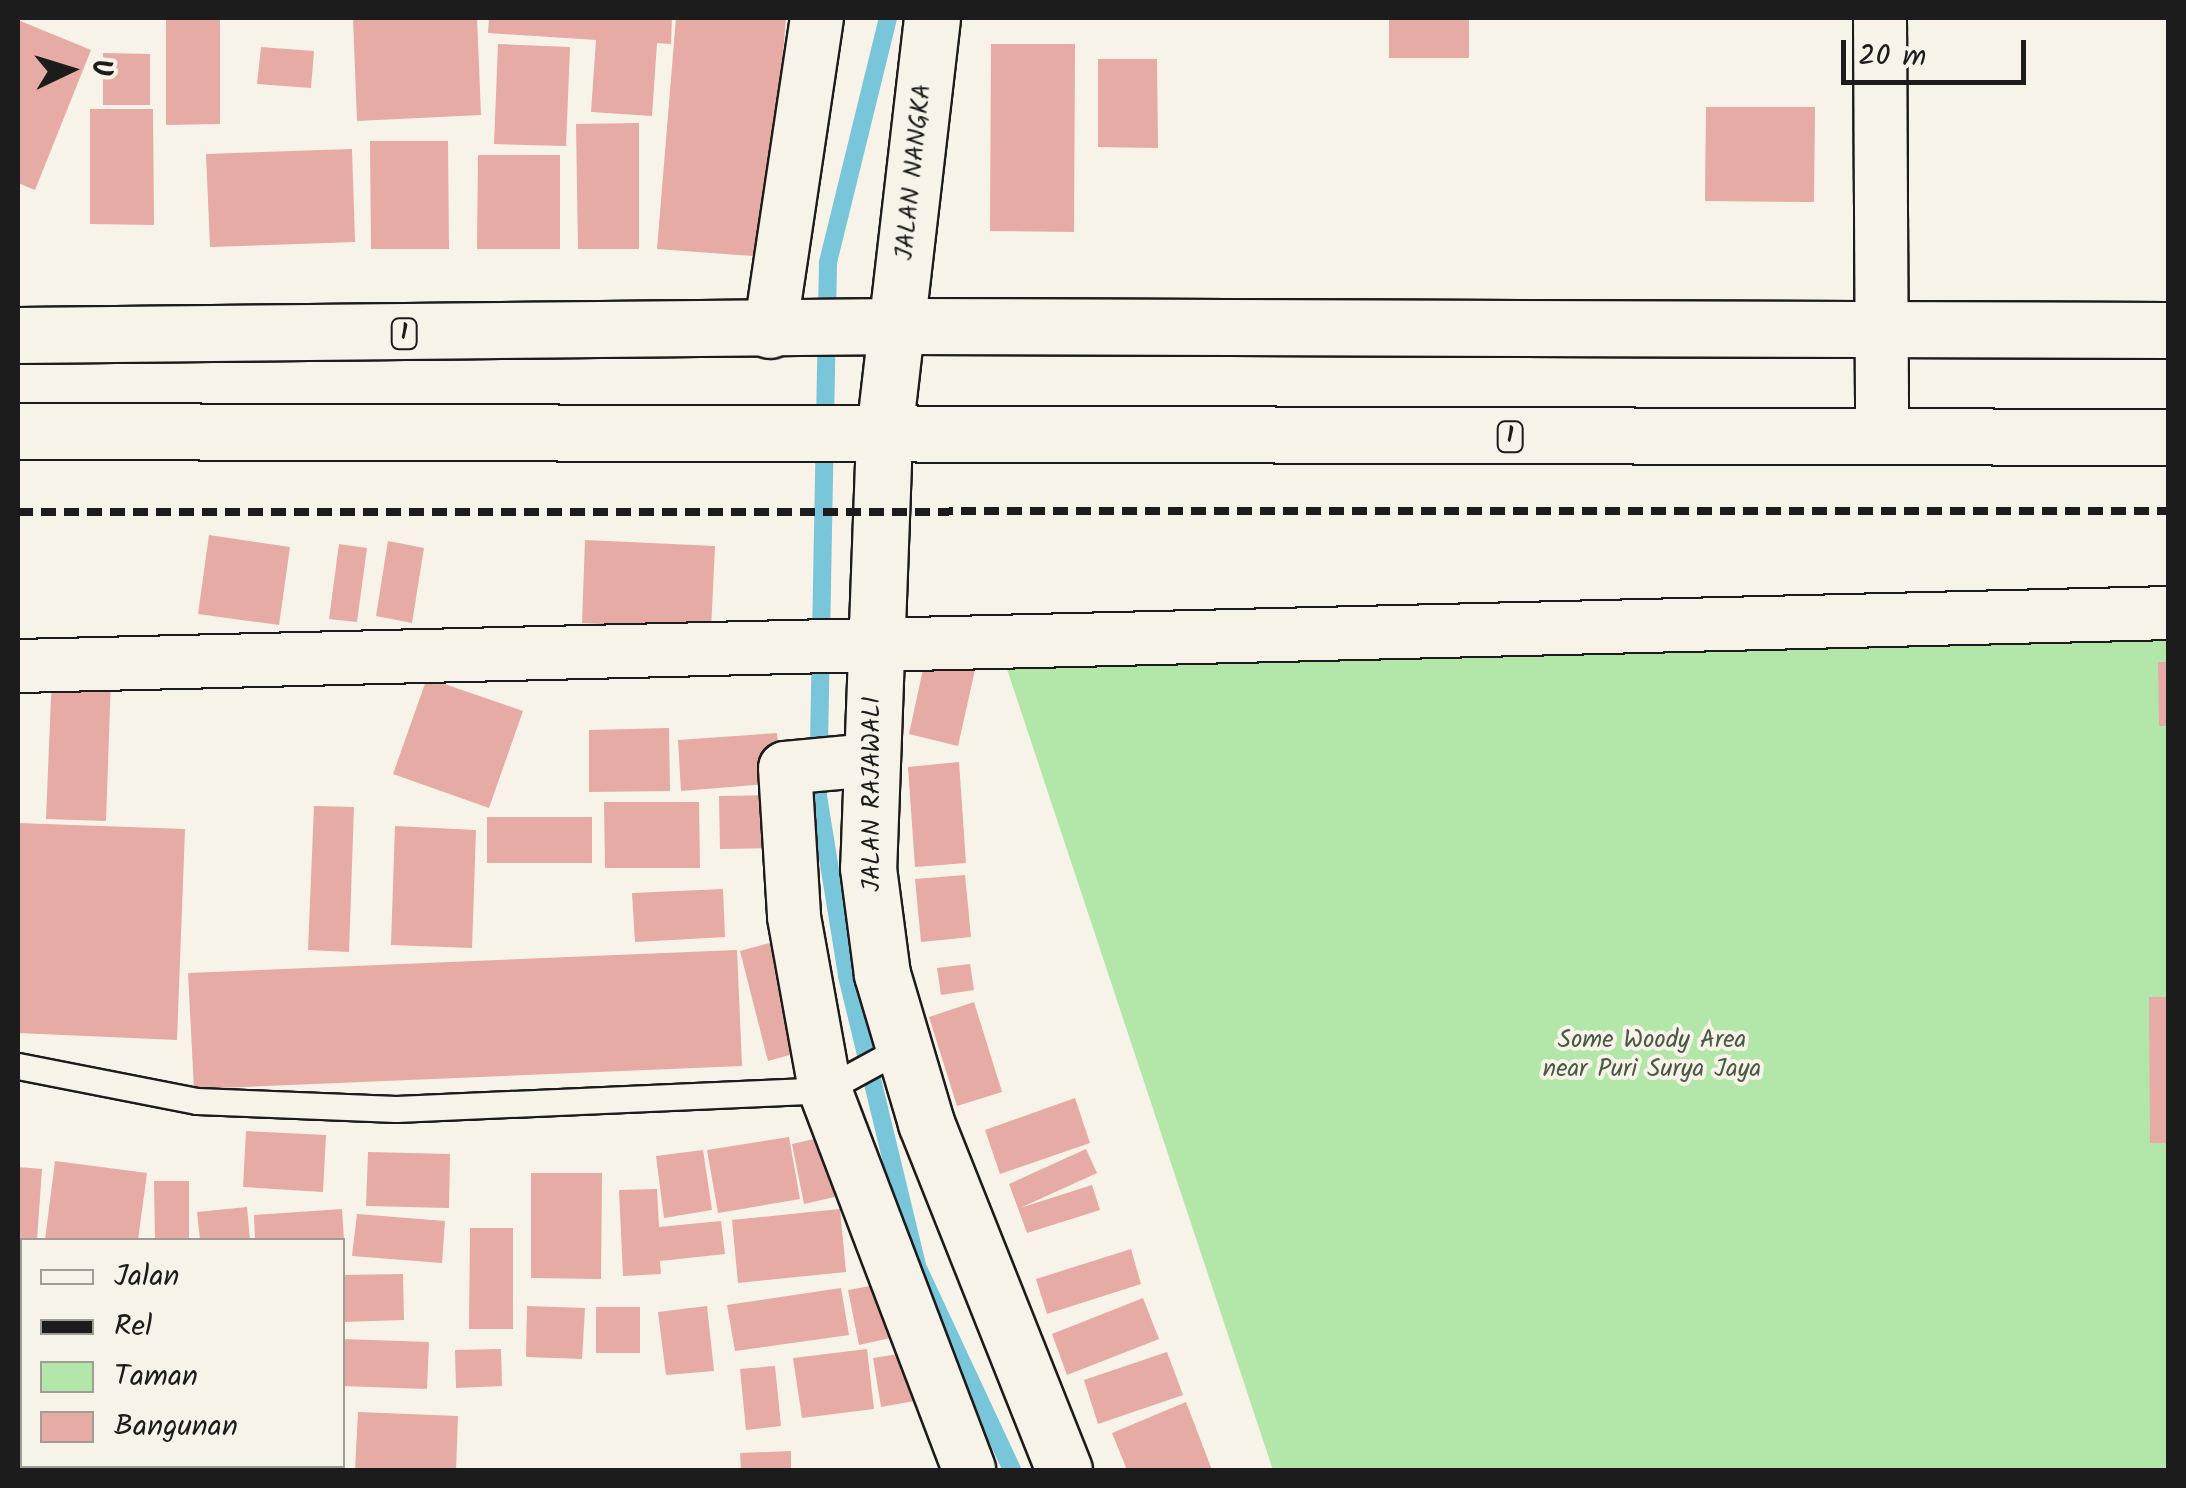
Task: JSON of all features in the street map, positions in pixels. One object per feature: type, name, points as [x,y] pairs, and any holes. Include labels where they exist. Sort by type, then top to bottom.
[{"type":"main road","name":"JALAN NANGKA","points":[[883,326],[932,18]]},
{"type":"main road","name":"1","points":[[18,335],[780,332],[883,326],[2168,330]]},
{"type":"main road","name":"JALAN RAJAWALI","points":[[883,326],[868,436],[863,760],[868,868],[882,974],[898,1050],[975,1259],[1064,1470]]},
{"type":"main road","name":"1","points":[[18,431],[2168,437]]},
{"type":"street","points":[[780,332],[817,18]]},
{"type":"street","points":[[1880,18],[1882,437]]},
{"type":"street","points":[[18,666],[2168,613]]},
{"type":"street","points":[[863,760],[792,765],[784,771],[794,917],[835,1085],[969,1470]]},
{"type":"lane","points":[[18,1066],[197,1100],[396,1109],[835,1085],[898,1050]]},
{"type":"green space","name":"Some Woody Area near Puri Surya Jaya","points":[[997,639],[2168,639],[2168,1470],[1273,1470]]},
{"type":"building","points":[[166,18],[220,18],[220,124],[166,125]]},
{"type":"building","points":[[353,18],[477,18],[481,115],[357,121]]},
{"type":"building","points":[[489,18],[672,18],[671,44],[657,43],[652,116],[591,112],[596,40],[488,33]]},
{"type":"building","points":[[676,18],[786,18],[766,257],[657,249]]},
{"type":"building","points":[[1389,18],[1469,18],[1469,58],[1389,58]]},
{"type":"building","points":[[18,20],[91,50],[35,190],[18,183]]},
{"type":"building","points":[[498,44],[570,47],[566,146],[494,144]]},
{"type":"building","points":[[991,44],[1075,44],[1074,232],[990,231]]},
{"type":"building","points":[[261,47],[314,51],[311,88],[257,84]]},
{"type":"building","points":[[103,53],[150,54],[150,105],[103,105]]},
{"type":"building","points":[[1098,59],[1157,59],[1158,148],[1098,147]]},
{"type":"building","points":[[1706,107],[1815,107],[1814,202],[1705,201]]},
{"type":"building","points":[[90,109],[153,109],[154,225],[90,224]]},
{"type":"building","points":[[639,123],[639,249],[578,249],[576,124]]},
{"type":"building","points":[[370,141],[448,141],[449,249],[371,249]]},
{"type":"building","points":[[352,149],[355,242],[210,247],[206,154]]},
{"type":"building","points":[[478,155],[560,155],[560,249],[477,249]]},
{"type":"building","points":[[209,535],[290,547],[279,625],[198,614]]},
{"type":"building","points":[[585,540],[715,546],[711,630],[582,623]]},
{"type":"building","points":[[388,541],[424,548],[412,623],[376,616]]},
{"type":"building","points":[[339,544],[367,548],[357,622],[329,619]]},
{"type":"building","points":[[925,660],[975,670],[958,746],[909,734]]},
{"type":"building","points":[[2158,662],[2168,662],[2168,726],[2159,726]]},
{"type":"building","points":[[52,674],[111,677],[106,821],[46,819]]},
{"type":"building","points":[[427,678],[523,711],[489,808],[393,774]]},
{"type":"building","points":[[669,728],[670,791],[589,792],[589,730]]},
{"type":"building","points":[[777,733],[781,783],[681,791],[678,740]]},
{"type":"building","points":[[959,762],[966,863],[915,867],[908,767]]},
{"type":"building","points":[[780,795],[781,848],[720,849],[719,796]]},
{"type":"building","points":[[604,802],[699,802],[700,868],[605,868]]},
{"type":"building","points":[[314,806],[354,807],[349,952],[308,950]]},
{"type":"building","points":[[487,817],[592,817],[592,863],[487,863]]},
{"type":"building","points":[[18,823],[185,829],[177,1040],[18,1033]]},
{"type":"building","points":[[395,826],[476,830],[472,948],[391,945]]},
{"type":"building","points":[[965,875],[971,937],[921,942],[915,879]]},
{"type":"building","points":[[723,889],[725,937],[635,942],[632,893]]},
{"type":"building","points":[[781,940],[808,1050],[768,1061],[740,951]]},
{"type":"building","points":[[737,950],[742,1066],[194,1089],[188,973]]},
{"type":"building","points":[[970,964],[974,990],[941,995],[937,968]]},
{"type":"building","points":[[2149,997],[2168,997],[2168,1143],[2150,1143]]},
{"type":"building","points":[[974,1002],[1002,1092],[957,1106],[929,1017]]},
{"type":"building","points":[[1075,1098],[1090,1143],[1000,1174],[985,1130]]},
{"type":"building","points":[[246,1131],[326,1135],[323,1192],[243,1187]]},
{"type":"building","points":[[840,1133],[852,1193],[804,1204],[792,1144]]},
{"type":"building","points":[[789,1137],[800,1199],[718,1213],[707,1150]]},
{"type":"building","points":[[1086,1149],[1097,1173],[1020,1208],[1092,1185],[1100,1210],[1027,1233],[1009,1184]]},
{"type":"building","points":[[703,1150],[712,1210],[664,1218],[656,1156]]},
{"type":"building","points":[[368,1152],[450,1154],[449,1208],[366,1206]]},
{"type":"building","points":[[55,1161],[147,1173],[138,1238],[45,1238]]},
{"type":"building","points":[[18,1167],[42,1169],[37,1238],[20,1238]]},
{"type":"building","points":[[531,1173],[602,1173],[601,1279],[531,1278]]},
{"type":"building","points":[[154,1181],[189,1181],[189,1238],[155,1238]]},
{"type":"building","points":[[657,1189],[659,1227],[721,1221],[725,1254],[660,1261],[661,1274],[623,1276],[619,1190]]},
{"type":"building","points":[[247,1207],[250,1238],[200,1238],[197,1212]]},
{"type":"building","points":[[342,1209],[344,1238],[255,1238],[254,1215]]},
{"type":"building","points":[[840,1209],[846,1272],[738,1283],[732,1220]]},
{"type":"building","points":[[357,1214],[445,1221],[442,1263],[352,1256]]},
{"type":"building","points":[[470,1228],[513,1228],[513,1329],[469,1329]]},
{"type":"building","points":[[1131,1249],[1141,1284],[1047,1314],[1036,1279]]},
{"type":"building","points":[[403,1274],[404,1320],[345,1322],[345,1275]]},
{"type":"building","points":[[897,1281],[908,1334],[859,1345],[848,1290]]},
{"type":"building","points":[[841,1288],[849,1335],[735,1351],[727,1305]]},
{"type":"building","points":[[1143,1298],[1159,1339],[1067,1375],[1052,1334]]},
{"type":"building","points":[[527,1306],[585,1308],[582,1359],[526,1357]]},
{"type":"building","points":[[707,1306],[714,1371],[666,1375],[658,1312]]},
{"type":"building","points":[[596,1307],[640,1307],[640,1353],[596,1353]]},
{"type":"building","points":[[18,1316],[20,1316],[20,1344],[18,1371]]},
{"type":"building","points":[[345,1339],[429,1342],[427,1389],[345,1386]]},
{"type":"building","points":[[501,1349],[502,1386],[456,1388],[455,1350]]},
{"type":"building","points":[[867,1349],[874,1409],[802,1418],[793,1358]]},
{"type":"building","points":[[917,1351],[926,1399],[881,1407],[873,1358]]},
{"type":"building","points":[[1167,1352],[1183,1395],[1098,1424],[1084,1380]]},
{"type":"building","points":[[775,1366],[781,1426],[746,1430],[740,1369]]},
{"type":"building","points":[[18,1389],[20,1389],[20,1429]]},
{"type":"building","points":[[1186,1402],[1212,1470],[1127,1470],[1112,1433]]},
{"type":"building","points":[[358,1412],[458,1416],[456,1470],[355,1470]]},
{"type":"building","points":[[791,1451],[791,1470],[741,1470],[740,1453]]},
{"type":"waterway","points":[[888,18],[828,263],[818,796],[847,976],[917,1266],[1012,1470]]},
{"type":"railway","points":[[18,512],[2168,511]]}]
